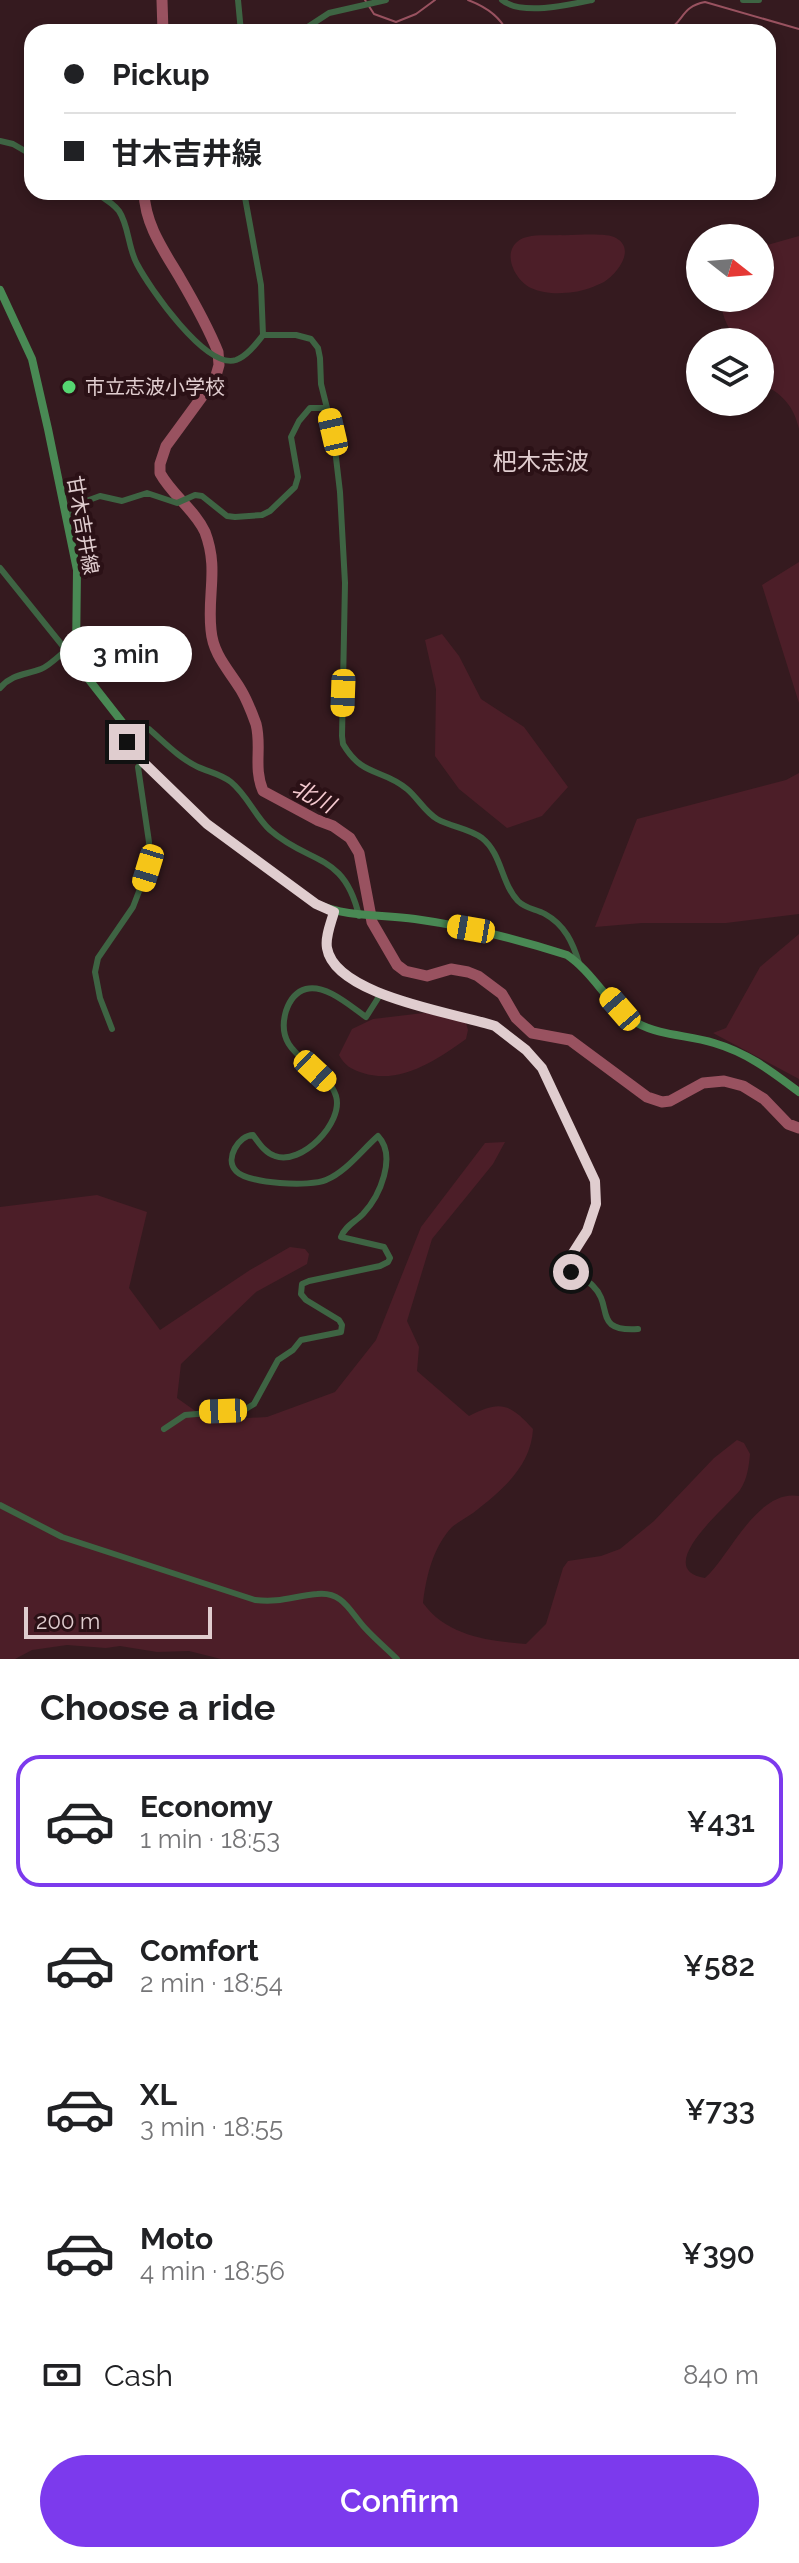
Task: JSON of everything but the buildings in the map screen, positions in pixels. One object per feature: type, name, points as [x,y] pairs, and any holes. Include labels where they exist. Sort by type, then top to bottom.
[{"type":"main road","name":"甘木吉井線","points":[[0,290],[32,359],[68,519],[77,570],[71,652]]},
{"type":"main road","points":[[71,652],[126,727],[127,742],[144,763],[207,824],[316,904],[334,912],[412,918],[471,929],[567,955],[579,963],[635,1022],[657,1032],[713,1043],[749,1056],[799,1092]]},
{"type":"street","points":[[238,0],[240,24]]},
{"type":"street","points":[[312,24],[329,13],[386,0]]},
{"type":"street","points":[[502,0],[516,8],[551,7],[592,0]]},
{"type":"street","points":[[743,0],[759,0]]},
{"type":"street","points":[[0,141],[24,150]]},
{"type":"street","points":[[104,200],[120,213],[135,261],[145,279],[202,348],[228,361],[237,360],[247,353],[263,335],[261,285],[245,200]]},
{"type":"street","points":[[263,335],[296,335],[311,339],[318,348],[320,358],[321,384],[333,432],[343,543],[343,744],[358,764],[405,787],[436,819],[471,831],[492,847],[516,899],[546,915],[566,931],[579,963]]},
{"type":"street","points":[[68,519],[78,504],[95,497],[122,501],[147,493],[177,503],[195,495],[202,496],[227,516],[262,515],[280,503],[295,487],[298,477],[291,437],[295,426],[310,408],[327,408]]},
{"type":"street","points":[[0,568],[71,652],[55,657],[45,668],[16,675],[0,688]]},
{"type":"street","points":[[0,672],[9,680]]},
{"type":"street","points":[[112,1029],[100,998],[95,972],[98,958],[133,907],[148,868],[149,842],[138,767],[144,763],[143,734],[149,729],[181,757],[197,767],[222,775],[240,791],[269,829],[333,866],[351,888],[359,916]]},
{"type":"street","points":[[334,912],[327,941],[330,956],[349,976],[380,995],[495,1026],[535,1060],[590,1167],[597,1193],[587,1231],[568,1259],[567,1268],[596,1289],[609,1324],[625,1330],[638,1329]]},
{"type":"street","points":[[164,1429],[185,1415],[244,1410],[254,1404],[278,1360],[301,1340],[341,1332],[339,1320],[301,1294],[302,1284],[380,1266],[390,1258],[384,1247],[341,1237],[343,1230],[366,1212],[377,1193],[387,1153],[385,1143],[378,1136],[334,1176],[318,1183],[303,1185],[252,1178],[238,1174],[231,1161],[236,1145],[249,1134],[271,1155],[280,1158],[306,1149],[333,1123],[337,1109],[336,1096],[329,1084],[299,1059],[286,1037],[284,1018],[296,994],[310,988],[326,993],[366,1017],[380,995]]},
{"type":"street","points":[[0,1505],[62,1537],[255,1600],[274,1602],[321,1593],[336,1596],[350,1607],[366,1630],[397,1659]]},
{"type":"shaded area","points":[[597,235],[616,238],[625,248],[619,267],[601,284],[574,292],[541,291],[525,285],[516,274],[511,254],[521,239]]},
{"type":"shaded area","points":[[799,236],[799,429],[786,401],[774,390],[774,328],[729,328],[722,312],[774,312],[774,243]]},
{"type":"shaded area","points":[[799,562],[799,703],[762,585]]},
{"type":"shaded area","points":[[442,634],[459,656],[481,699],[524,727],[568,787],[542,816],[507,828],[459,789],[435,756],[436,689],[425,640]]},
{"type":"shaded area","points":[[799,773],[799,914],[726,923],[642,923],[595,927],[637,819],[786,780]]},
{"type":"shaded area","points":[[799,934],[799,1079],[713,1033],[726,1028],[760,967]]},
{"type":"shaded area","points":[[432,1012],[466,1023],[466,1039],[418,1068],[391,1076],[377,1076],[352,1069],[339,1055],[352,1029],[373,1019]]},
{"type":"shaded area","points":[[505,1142],[493,1164],[432,1239],[407,1321],[419,1347],[417,1371],[469,1416],[496,1406],[517,1413],[533,1429],[531,1443],[521,1466],[504,1487],[445,1535],[432,1563],[423,1603],[456,1630],[497,1641],[526,1644],[546,1624],[563,1568],[568,1561],[601,1556],[620,1549],[654,1521],[714,1458],[737,1440],[744,1443],[750,1454],[744,1482],[698,1536],[689,1550],[686,1563],[690,1572],[705,1578],[757,1513],[784,1497],[799,1496],[799,1659],[221,1659],[189,1651],[157,1652],[120,1646],[67,1645],[32,1650],[15,1659],[0,1659],[0,1207],[97,1195],[147,1212],[129,1288],[160,1330],[290,1247],[305,1249],[309,1254],[307,1264],[256,1292],[181,1364],[177,1398],[208,1420],[267,1417],[335,1392],[376,1340],[421,1227],[485,1143]]},
{"type":"waterway","name":"北川","points":[[162,0],[163,24]]},
{"type":"waterway","points":[[365,0],[374,14],[396,22],[416,14],[435,0]]},
{"type":"waterway","points":[[468,0],[491,12],[502,24]]},
{"type":"waterway","points":[[676,24],[691,8],[705,2],[799,29]]},
{"type":"waterway","name":"北川","points":[[145,200],[156,237],[196,305],[218,352],[219,365],[215,379],[166,446],[160,473],[205,532],[212,570],[212,639],[256,724],[263,791],[333,826],[350,838],[359,853],[372,922],[397,965],[405,971],[427,976],[451,969],[478,976],[502,994],[516,1018],[532,1033],[570,1040],[647,1097],[670,1101],[703,1083],[724,1081],[743,1086],[764,1099],[788,1124],[799,1128]]},
{"type":"place","name":"市立志波小学校","points":[[69,387]]},
{"type":"district","name":"杷木志波","points":[[541,461]]},
{"type":"route","points":[[127,742],[144,763],[207,824],[316,904],[334,912],[327,950],[349,976],[380,995],[495,1026],[526,1050],[542,1068],[590,1167],[597,1193],[587,1231],[566,1264],[571,1272]]}]
